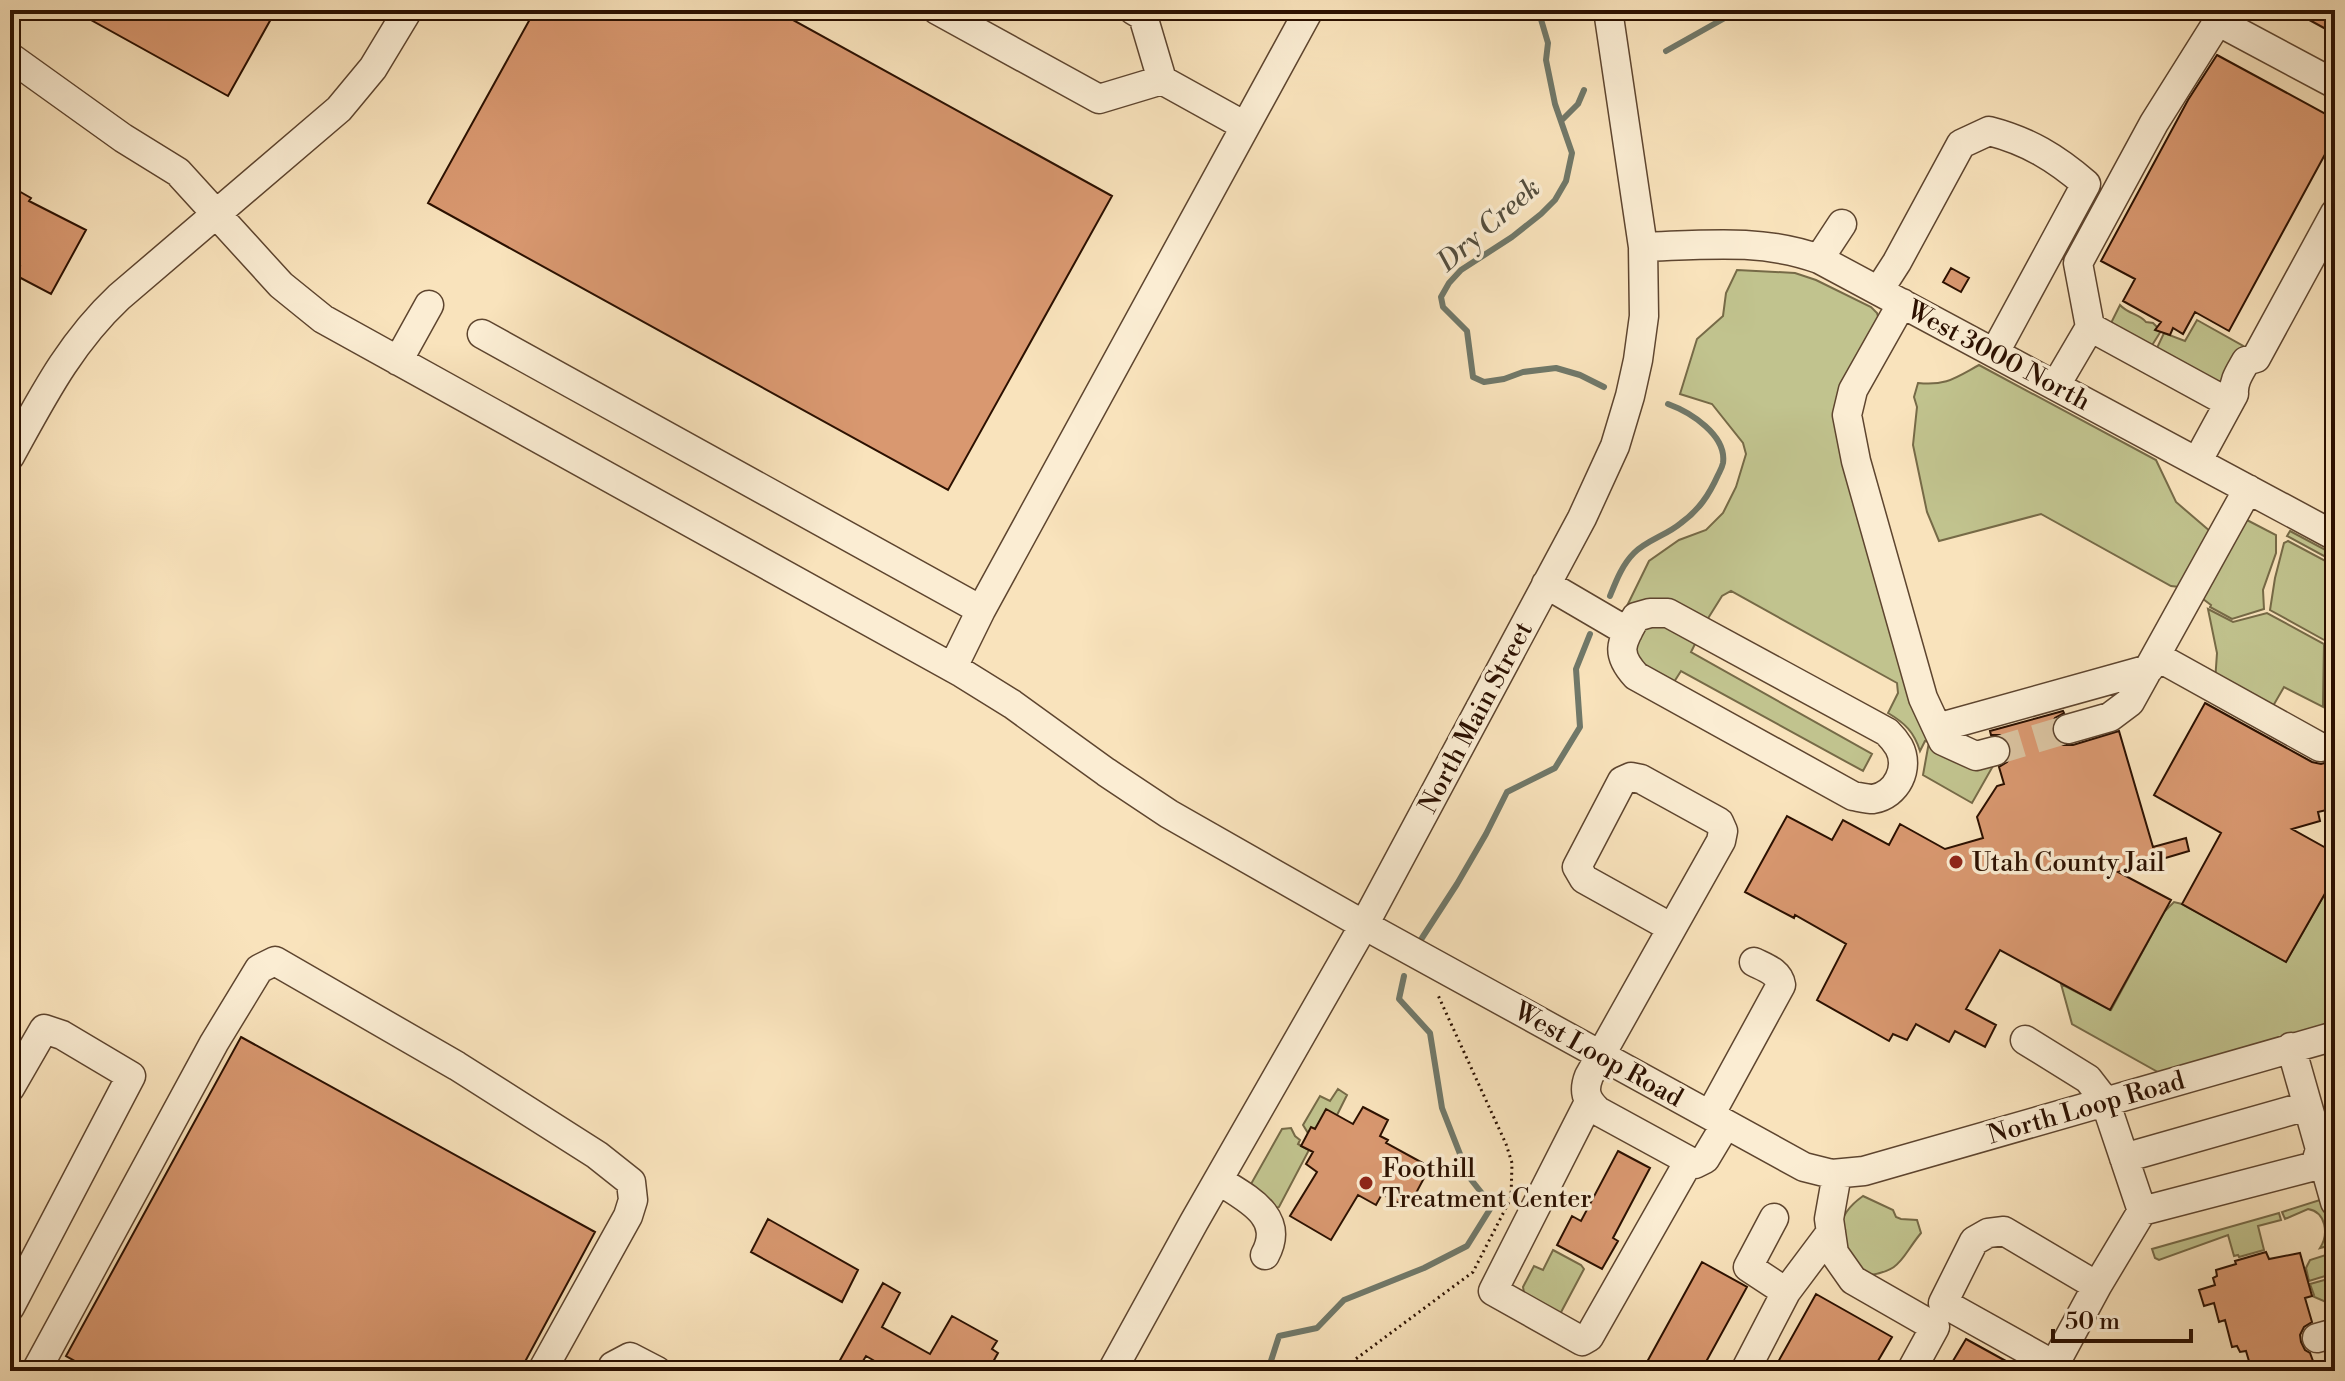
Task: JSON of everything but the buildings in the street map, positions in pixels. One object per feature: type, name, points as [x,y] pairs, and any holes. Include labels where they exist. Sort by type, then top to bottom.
[{"type":"street","points":[[10,456],[58,370],[90,326],[119,297],[339,109],[373,68],[408,10]]},
{"type":"street","points":[[937,10],[1099,99],[1162,80]]},
{"type":"street","points":[[1133,10],[1143,16],[1162,80],[1245,126]]},
{"type":"street","points":[[953,667],[981,610],[1309,10]]},
{"type":"street","name":"North Main Street","points":[[1112,1371],[1364,925],[1582,518],[1615,446],[1630,396],[1644,316],[1643,247],[1608,10]]},
{"type":"street","points":[[2056,385],[2090,327],[2078,263],[2154,123],[2222,16],[2335,84]]},
{"type":"street","name":"West Loop Road","points":[[10,57],[123,138],[178,172],[263,266],[323,319],[953,667],[1012,704],[1169,814],[1364,925],[1804,1167],[1837,1174]]},
{"type":"street","points":[[1995,352],[2086,184],[2063,164],[2019,139],[1989,131],[1961,144],[1897,262],[1891,296],[1853,390],[1847,415],[1856,461],[1919,684],[1937,728],[1943,741],[1976,756],[1995,751]]},
{"type":"street","points":[[2197,462],[2232,398],[2246,392],[2258,369],[2256,358],[2335,213]]},
{"type":"street","points":[[1819,259],[1842,224]]},
{"type":"street","name":"West 3000 North","points":[[1643,247],[1749,244],[1786,249],[1819,259],[2335,536]]},
{"type":"street","points":[[398,361],[429,305]]},
{"type":"street","points":[[2090,327],[2232,398]]},
{"type":"street","points":[[482,334],[981,610]]},
{"type":"street","points":[[2068,729],[2110,717],[2130,702],[2248,489]]},
{"type":"street","points":[[1546,584],[1628,632]]},
{"type":"street","points":[[1650,613],[1668,613],[1689,623],[1887,732],[1899,747],[1904,763],[1900,779],[1890,793],[1872,799],[1853,796],[1636,676],[1626,665],[1622,653],[1622,641],[1628,632],[1636,617],[1650,613]]},
{"type":"street","points":[[1937,728],[2152,662],[2320,747]]},
{"type":"street","points":[[1672,928],[1584,879],[1577,867],[1622,781],[1631,777],[1641,779],[1719,822],[1723,831],[1721,841],[1585,1086],[1589,1102],[1598,1111],[1695,1164],[1705,1159],[1718,1120],[1781,985],[1780,978],[1773,971],[1754,962]]},
{"type":"street","points":[[36,1371],[214,1043],[259,969],[275,961],[457,1066],[597,1155],[631,1182],[633,1200],[628,1216],[542,1371]]},
{"type":"street","points":[[10,1088],[44,1029],[62,1035],[131,1076],[10,1307]]},
{"type":"street","name":"North Loop Road","points":[[1837,1174],[1864,1171],[2335,1036]]},
{"type":"street","points":[[2025,1040],[2088,1079],[2105,1101],[2142,1211]]},
{"type":"street","points":[[2291,1047],[2335,1202]]},
{"type":"street","points":[[1589,1102],[1493,1291],[1582,1341],[1589,1337],[1689,1161]]},
{"type":"street","points":[[2124,1158],[2307,1106]]},
{"type":"street","points":[[1837,1174],[1829,1219],[1834,1253],[1853,1280],[1939,1315],[2052,1368],[2142,1211],[2315,1166],[2320,1149]]},
{"type":"street","points":[[1218,1180],[1248,1199],[1266,1217],[1272,1238],[1265,1255]]},
{"type":"street","points":[[1774,1218],[1748,1267],[1786,1292]]},
{"type":"street","points":[[1911,1371],[1974,1241],[1988,1233],[2004,1231],[2097,1286]]},
{"type":"street","points":[[1745,1371],[1786,1292],[1831,1232]]},
{"type":"street","points":[[611,1371],[613,1366],[630,1357],[657,1371]]},
{"type":"path","points":[[1343,1371],[1473,1272],[1511,1198],[1512,1163],[1506,1144],[1436,989]]},
{"type":"green space","points":[[1737,270],[1795,273],[1816,280],[1871,307],[1877,313],[1880,323],[1846,389],[1913,686],[1993,766],[1972,803],[1923,775],[1929,742],[1925,741],[1920,751],[1908,729],[1888,713],[1898,693],[1897,683],[1731,591],[1722,596],[1707,620],[1625,610],[1649,561],[1679,540],[1706,530],[1723,513],[1736,487],[1746,454],[1743,443],[1712,404],[1680,394],[1697,339],[1723,316],[1726,293]]},
{"type":"green space","points":[[2120,305],[2146,322],[2153,323],[2161,331],[2151,347],[2111,323]]},
{"type":"green space","points":[[2197,320],[2245,347],[2224,385],[2156,350],[2164,333],[2185,341]]},
{"type":"green space","points":[[1979,365],[2156,460],[2176,502],[2211,532],[2188,588],[2171,586],[2041,514],[1939,541],[1927,512],[1913,445],[1917,407],[1914,397],[1918,383],[1943,382]]},
{"type":"green space","points":[[2245,519],[2276,535],[2276,553],[2263,590],[2264,609],[2232,619],[2210,607],[2199,596]]},
{"type":"green space","points":[[2290,531],[2335,555],[2335,562],[2287,536]]},
{"type":"green space","points":[[2288,541],[2335,566],[2335,637],[2326,641],[2270,610],[2284,543]]},
{"type":"green space","points":[[2208,609],[2233,622],[2267,613],[2324,644],[2323,707],[2284,687],[2269,713],[2215,682],[2217,653]]},
{"type":"green space","points":[[1662,621],[1696,642],[1691,652],[1872,754],[1863,771],[1681,671],[1674,682],[1645,668],[1637,658],[1636,642],[1644,627]]},
{"type":"green space","points":[[2335,640],[2335,714],[2326,708],[2328,646]]},
{"type":"green space","points":[[2335,876],[2335,1027],[2165,1076],[2072,1024],[2061,984],[2111,1010],[2164,912],[2174,902],[2286,962]]},
{"type":"green space","points":[[1338,1089],[1347,1095],[1337,1115],[1308,1133],[1303,1125],[1320,1096],[1330,1101]]},
{"type":"green space","points":[[1291,1128],[1300,1140],[1298,1144],[1309,1150],[1276,1208],[1251,1184],[1282,1129]]},
{"type":"green space","points":[[1863,1196],[1893,1210],[1896,1217],[1917,1220],[1921,1233],[1899,1263],[1886,1271],[1864,1276],[1845,1243],[1841,1224],[1851,1206]]},
{"type":"green space","points":[[2323,1199],[2335,1244],[2320,1248],[2325,1230],[2319,1214],[2308,1209],[2285,1219],[2282,1212]]},
{"type":"green space","points":[[2279,1213],[2281,1220],[2258,1226],[2264,1250],[2234,1256],[2228,1235],[2159,1260],[2152,1249]]},
{"type":"green space","points":[[1553,1250],[1584,1269],[1559,1316],[1524,1293],[1523,1287],[1534,1266],[1543,1270]]},
{"type":"green space","points":[[2335,1252],[2335,1273],[2309,1281],[2306,1268],[2310,1260]]},
{"type":"green space","points":[[2335,1277],[2335,1302],[2312,1296],[2310,1284]]},
{"type":"waterway","name":"Dry Creek","points":[[1541,10],[1548,43],[1546,60],[1555,104],[1572,153],[1566,181],[1555,200],[1541,214],[1461,270],[1441,297],[1443,307],[1467,331],[1473,377],[1484,382],[1556,368],[1604,387]]},
{"type":"waterway","points":[[1666,51],[1739,10]]},
{"type":"waterway","points":[[1561,121],[1578,104],[1584,90]]},
{"type":"waterway","name":"Dry Creek","points":[[1610,596],[1630,558],[1639,548],[1693,513],[1707,496],[1723,465],[1723,453],[1713,434],[1696,419],[1668,404]]},
{"type":"waterway","name":"Dry Creek","points":[[1422,938],[1457,884],[1507,792],[1555,768],[1580,727],[1576,669],[1590,634]]},
{"type":"waterway","name":"Dry Creek","points":[[1273,1371],[1269,1367],[1279,1336],[1317,1328],[1344,1300],[1424,1268],[1467,1246],[1492,1206],[1469,1177],[1442,1108],[1430,1033],[1399,999],[1404,976]]},
{"type":"tunnel","points":[[1995,751],[2068,729]]},
{"type":"place","name":"Utah County Jail","points":[[1956,862]]},
{"type":"place","name":"Foothill Treatment Center","points":[[1366,1183]]}]
